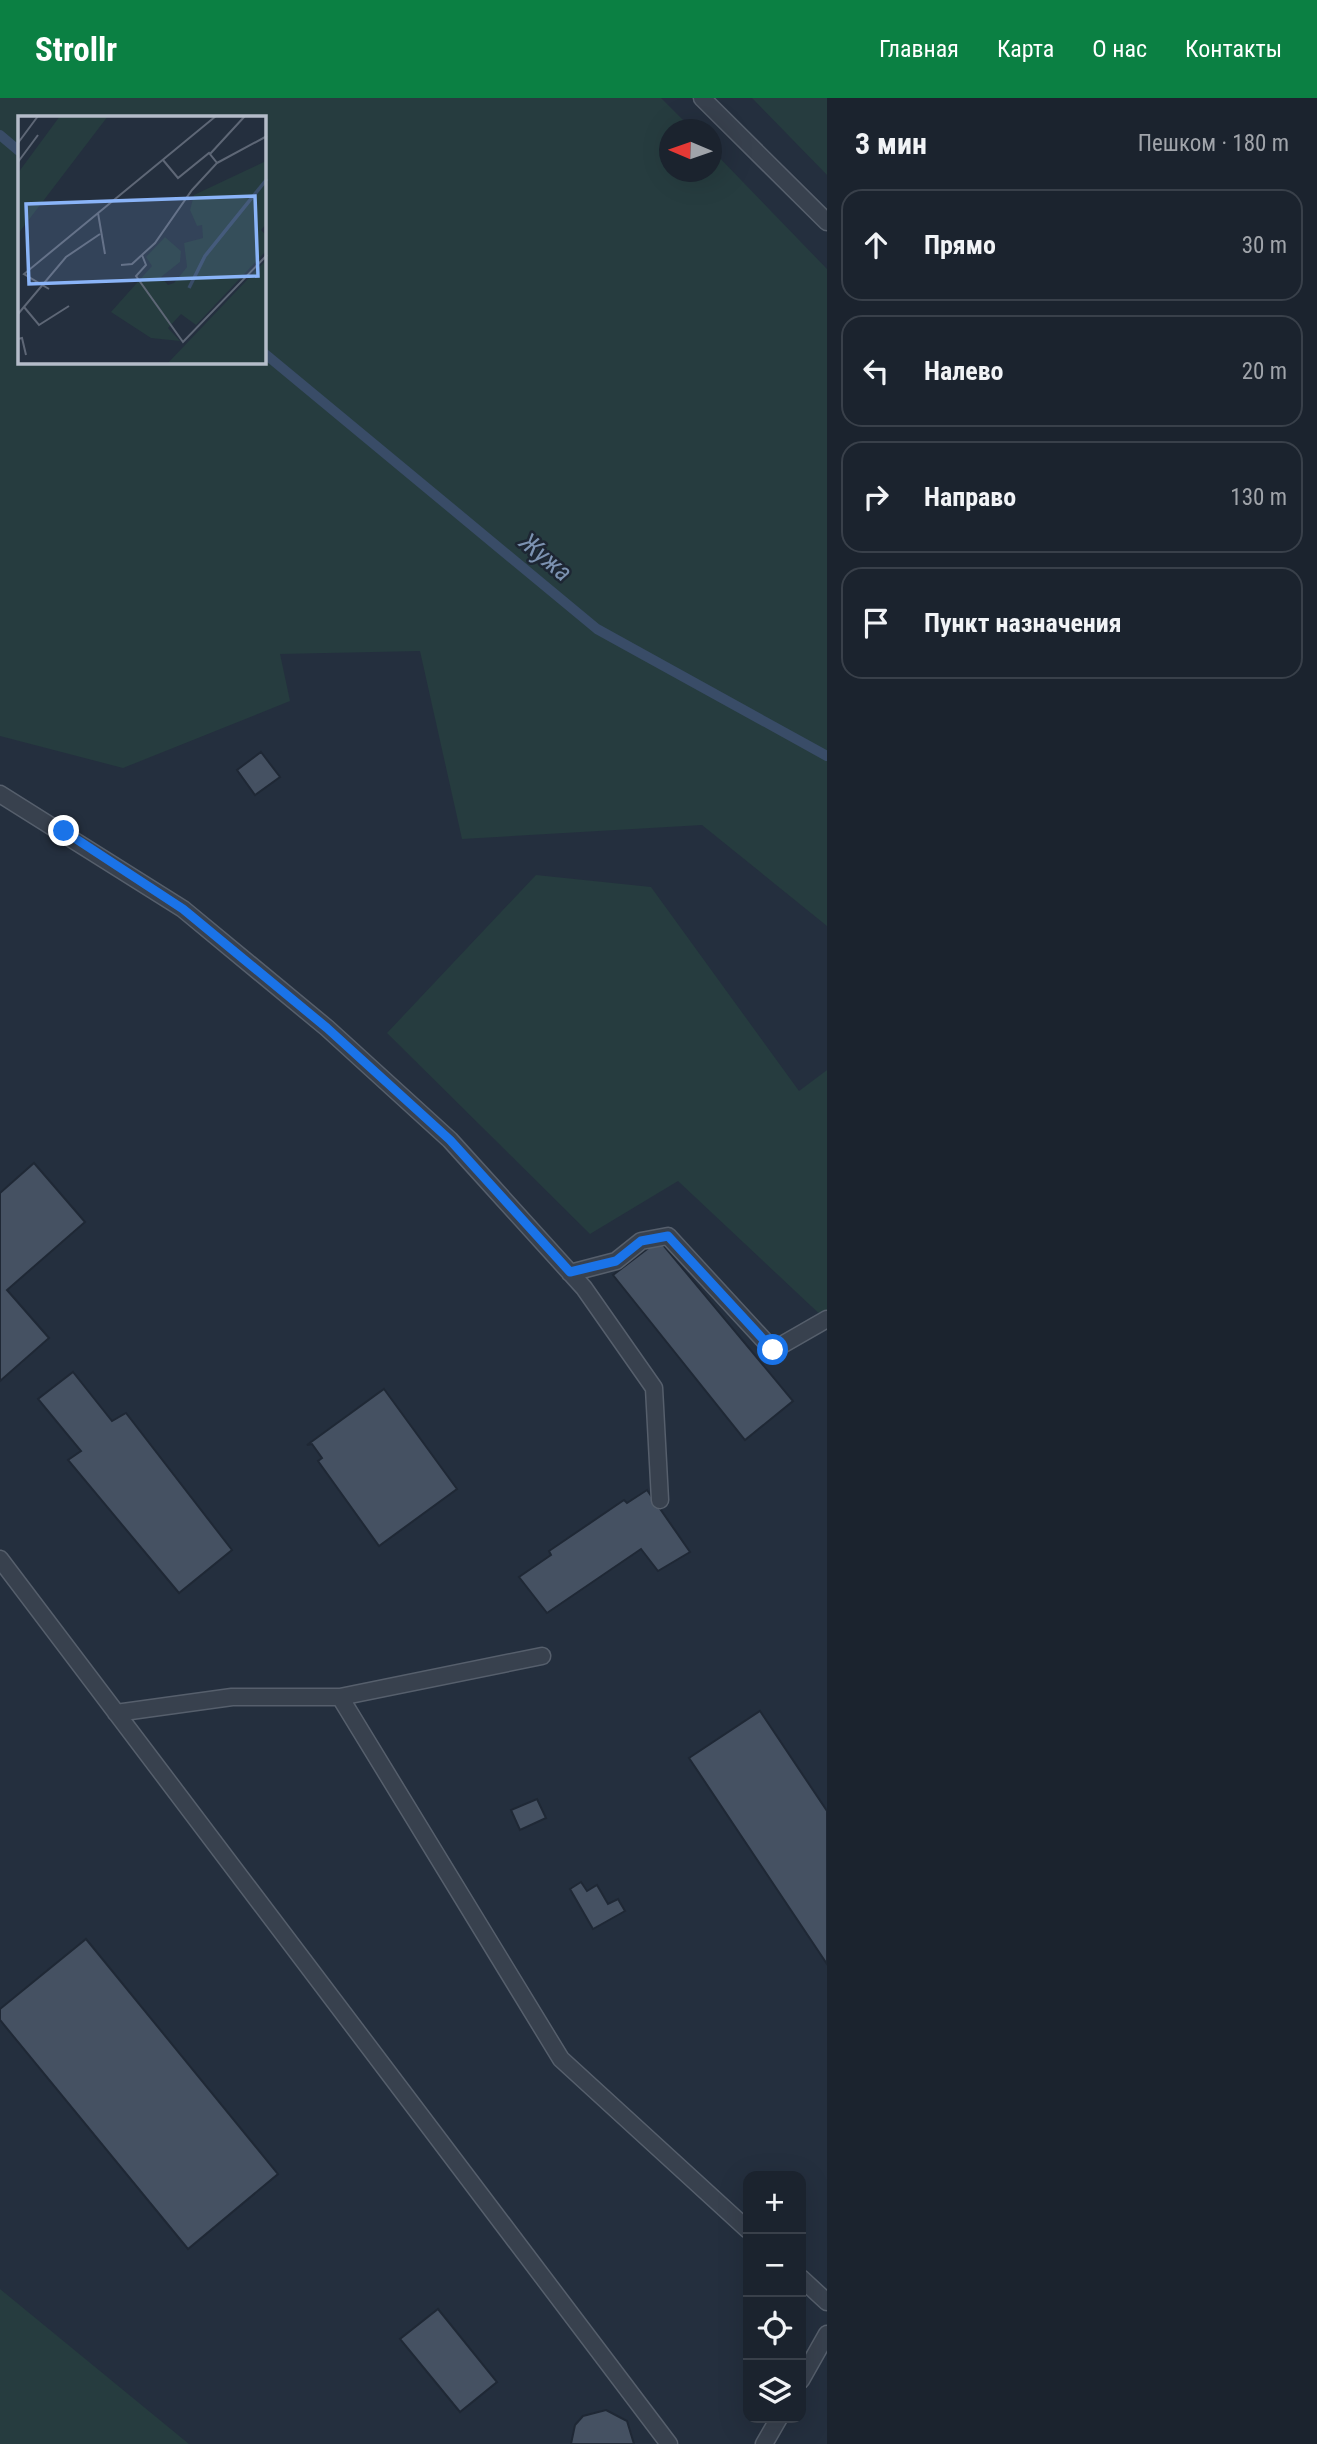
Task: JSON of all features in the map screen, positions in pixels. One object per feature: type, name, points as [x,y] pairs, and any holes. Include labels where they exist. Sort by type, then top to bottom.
[{"type":"lane","points":[[702,98],[827,222]]},
{"type":"lane","points":[[0,794],[64,831],[183,909],[327,1028],[450,1140],[570,1272],[654,1388],[660,1500]]},
{"type":"lane","points":[[570,1272],[616,1261],[641,1241],[668,1236],[773,1350],[827,1319]]},
{"type":"lane","points":[[0,1559],[669,2444]]},
{"type":"lane","points":[[116,1713],[232,1697],[340,1697],[542,1656]]},
{"type":"lane","points":[[340,1697],[561,2059],[743,2225]]},
{"type":"lane","points":[[806,2283],[827,2302]]},
{"type":"lane","points":[[806,2371],[827,2334]]},
{"type":"lane","points":[[764,2444],[776,2423]]},
{"type":"green space","points":[[0,98],[661,98],[682,119],[659,119],[659,182],[722,182],[722,160],[827,269],[827,926],[702,825],[462,839],[420,651],[280,654],[290,701],[123,768],[0,736]]},
{"type":"green space","points":[[752,98],[827,98],[827,175]]},
{"type":"green space","points":[[536,875],[651,887],[799,1091],[827,1070],[827,1321],[678,1181],[590,1234],[387,1033]]},
{"type":"green space","points":[[0,2289],[189,2444],[0,2444]]},
{"type":"building","points":[[261,752],[280,777],[255,795],[237,770]]},
{"type":"building","points":[[34,1163],[85,1222],[7,1290],[49,1338],[0,1381],[0,1193]]},
{"type":"building","points":[[659,1240],[793,1401],[745,1440],[613,1275]]},
{"type":"building","points":[[73,1372],[112,1421],[126,1413],[232,1550],[179,1593],[68,1460],[81,1451],[38,1399]]},
{"type":"building","points":[[384,1389],[457,1489],[379,1546],[318,1461],[322,1458],[312,1444],[307,1445]]},
{"type":"building","points":[[647,1490],[690,1552],[658,1571],[641,1549],[547,1613],[519,1577],[551,1555],[549,1551],[624,1500],[627,1503]]},
{"type":"building","points":[[760,1711],[827,1811],[827,1964],[689,1758]]},
{"type":"building","points":[[537,1799],[546,1818],[520,1830],[511,1810]]},
{"type":"building","points":[[581,1882],[587,1891],[597,1885],[608,1904],[618,1899],[625,1911],[593,1929],[570,1889]]},
{"type":"building","points":[[86,1939],[278,2174],[188,2249],[0,2020],[0,2009]]},
{"type":"building","points":[[438,2309],[497,2382],[460,2412],[400,2339]]},
{"type":"building","points":[[606,2410],[627,2421],[634,2444],[571,2444],[575,2425],[583,2416]]},
{"type":"waterway","name":"Жужа","points":[[0,135],[18,150]]},
{"type":"waterway","name":"Жужа","points":[[266,355],[597,629],[827,756]]},
{"type":"route","points":[[64,831],[183,909],[327,1028],[450,1140],[570,1272],[616,1261],[641,1241],[668,1236],[773,1350]]}]
